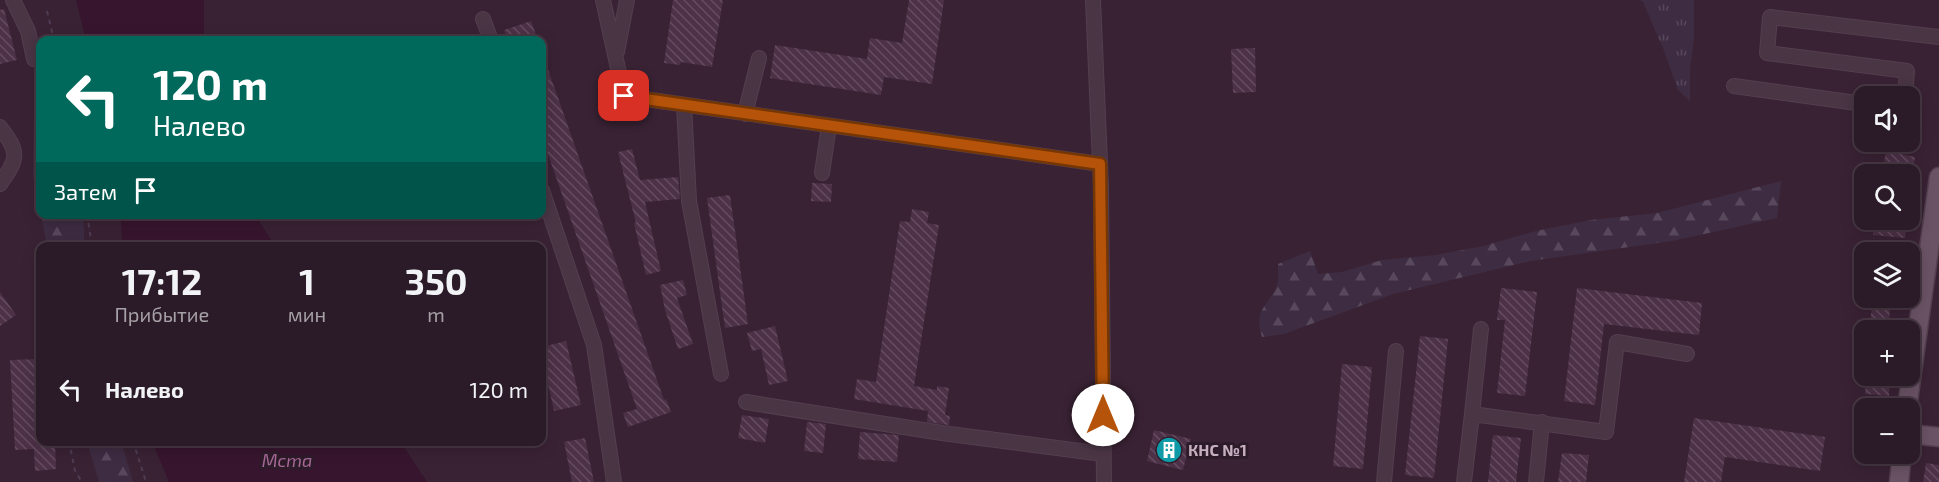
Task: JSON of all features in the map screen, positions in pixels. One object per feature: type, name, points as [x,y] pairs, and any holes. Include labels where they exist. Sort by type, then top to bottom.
[{"type":"main road","points":[[1909,398],[1936,220],[1939,177]]},
{"type":"main road","points":[[1920,435],[1939,437]]},
{"type":"main road","points":[[1899,482],[1901,464]]},
{"type":"street","points":[[13,0],[28,31],[34,59]]},
{"type":"street","points":[[603,0],[624,96],[1100,164]]},
{"type":"street","points":[[616,60],[627,0]]},
{"type":"street","points":[[1093,0],[1101,186],[1104,482]]},
{"type":"street","points":[[1906,86],[1907,71],[1767,53],[1770,17],[1939,37]]},
{"type":"street","points":[[483,19],[489,36]]},
{"type":"street","points":[[745,114],[759,58]]},
{"type":"street","points":[[1734,86],[1854,103]]},
{"type":"street","points":[[684,105],[689,201],[721,374]]},
{"type":"street","points":[[822,173],[829,126]]},
{"type":"street","points":[[0,127],[14,145],[14,164],[0,184]]},
{"type":"street","points":[[546,202],[594,345],[614,475]]},
{"type":"street","points":[[1464,482],[1481,329]]},
{"type":"street","points":[[1472,414],[1606,432],[1617,342],[1687,354]]},
{"type":"street","points":[[1384,482],[1396,351]]},
{"type":"street","points":[[746,402],[942,433],[1103,454]]},
{"type":"street","points":[[1536,482],[1542,422]]},
{"type":"path","points":[[47,11],[53,36]]},
{"type":"path","points":[[88,219],[91,242]]},
{"type":"path","points":[[70,446],[75,471],[82,482]]},
{"type":"path","points":[[135,446],[146,482]]},
{"type":"green space","points":[[1639,0],[1694,0],[1690,101],[1678,90],[1663,48],[1643,2]]},
{"type":"green space","points":[[36,105],[36,193],[33,177],[34,106]]},
{"type":"green space","points":[[1781,181],[1777,218],[1672,241],[1530,261],[1393,294],[1284,334],[1262,337],[1260,315],[1276,288],[1278,264],[1310,251],[1318,274],[1342,272],[1382,260],[1436,255],[1591,220],[1657,213]]},
{"type":"green space","points":[[42,219],[84,219],[84,242],[46,242]]},
{"type":"green space","points":[[88,446],[122,446],[133,482],[99,482]]},
{"type":"water","points":[[76,0],[204,0],[204,36],[85,36]]},
{"type":"water","points":[[121,219],[258,219],[272,242],[122,242]]},
{"type":"water","name":"Мста","points":[[154,446],[403,446],[427,482],[169,482]]},
{"type":"building","points":[[673,0],[723,0],[712,67],[681,62],[680,65],[664,63]]},
{"type":"building","points":[[909,0],[944,0],[932,84],[884,77],[881,95],[770,78],[775,45],[867,59],[870,38],[902,43]]},
{"type":"building","points":[[4,9],[17,60],[0,64],[0,10]]},
{"type":"building","points":[[531,21],[537,36],[506,36],[504,30]]},
{"type":"building","points":[[1255,48],[1256,92],[1233,93],[1231,49]]},
{"type":"building","points":[[546,64],[664,400],[666,399],[671,412],[628,427],[623,413],[637,409],[546,148]]},
{"type":"building","points":[[632,149],[640,180],[678,177],[680,199],[645,202],[661,271],[646,275],[618,152]]},
{"type":"building","points":[[1886,152],[1915,157],[1914,164],[1884,164]]},
{"type":"building","points":[[812,183],[832,184],[831,202],[811,201]]},
{"type":"building","points":[[730,195],[748,324],[725,328],[707,198]]},
{"type":"building","points":[[912,209],[929,212],[927,223],[939,225],[914,386],[937,390],[937,386],[949,388],[945,415],[950,416],[949,425],[927,422],[928,411],[854,399],[857,379],[876,382],[900,221],[910,222]]},
{"type":"building","points":[[1873,230],[1906,230],[1905,238],[1873,235]]},
{"type":"building","points":[[683,280],[687,295],[677,298],[693,344],[678,349],[665,310],[660,285]]},
{"type":"building","points":[[1501,288],[1537,292],[1525,396],[1497,393],[1505,320],[1497,320]]},
{"type":"building","points":[[1577,288],[1702,303],[1699,335],[1604,324],[1595,405],[1564,401]]},
{"type":"building","points":[[0,292],[16,315],[0,326]]},
{"type":"building","points":[[1872,308],[1890,308],[1889,320],[1870,320]]},
{"type":"building","points":[[775,326],[788,381],[769,385],[761,349],[752,351],[747,333]]},
{"type":"building","points":[[1420,336],[1448,339],[1434,478],[1405,475]]},
{"type":"building","points":[[566,341],[581,405],[554,411],[546,375],[546,346]]},
{"type":"building","points":[[36,359],[36,446],[55,446],[56,469],[35,471],[34,449],[15,450],[10,360]]},
{"type":"building","points":[[1342,364],[1372,367],[1363,469],[1333,466]]},
{"type":"building","points":[[1866,386],[1890,386],[1889,396],[1865,394]]},
{"type":"building","points":[[742,415],[769,419],[765,443],[738,438]]},
{"type":"building","points":[[1694,418],[1825,437],[1820,471],[1725,457],[1721,482],[1684,482]]},
{"type":"building","points":[[807,422],[826,424],[823,453],[804,451]]},
{"type":"building","name":"КНС №1","points":[[1154,430],[1191,439],[1183,470],[1147,461]]},
{"type":"building","points":[[860,432],[899,435],[897,462],[858,459]]},
{"type":"building","points":[[1493,435],[1521,438],[1516,482],[1488,482]]},
{"type":"building","points":[[585,438],[594,482],[572,482],[564,442]]},
{"type":"building","points":[[1562,453],[1589,455],[1586,482],[1558,482]]},
{"type":"building","points":[[1926,463],[1939,465],[1939,482],[1923,482]]},
{"type":"place","name":"КНС №1","points":[[1169,450]]},
{"type":"route","points":[[624,96],[1100,164],[1103,415]]}]
